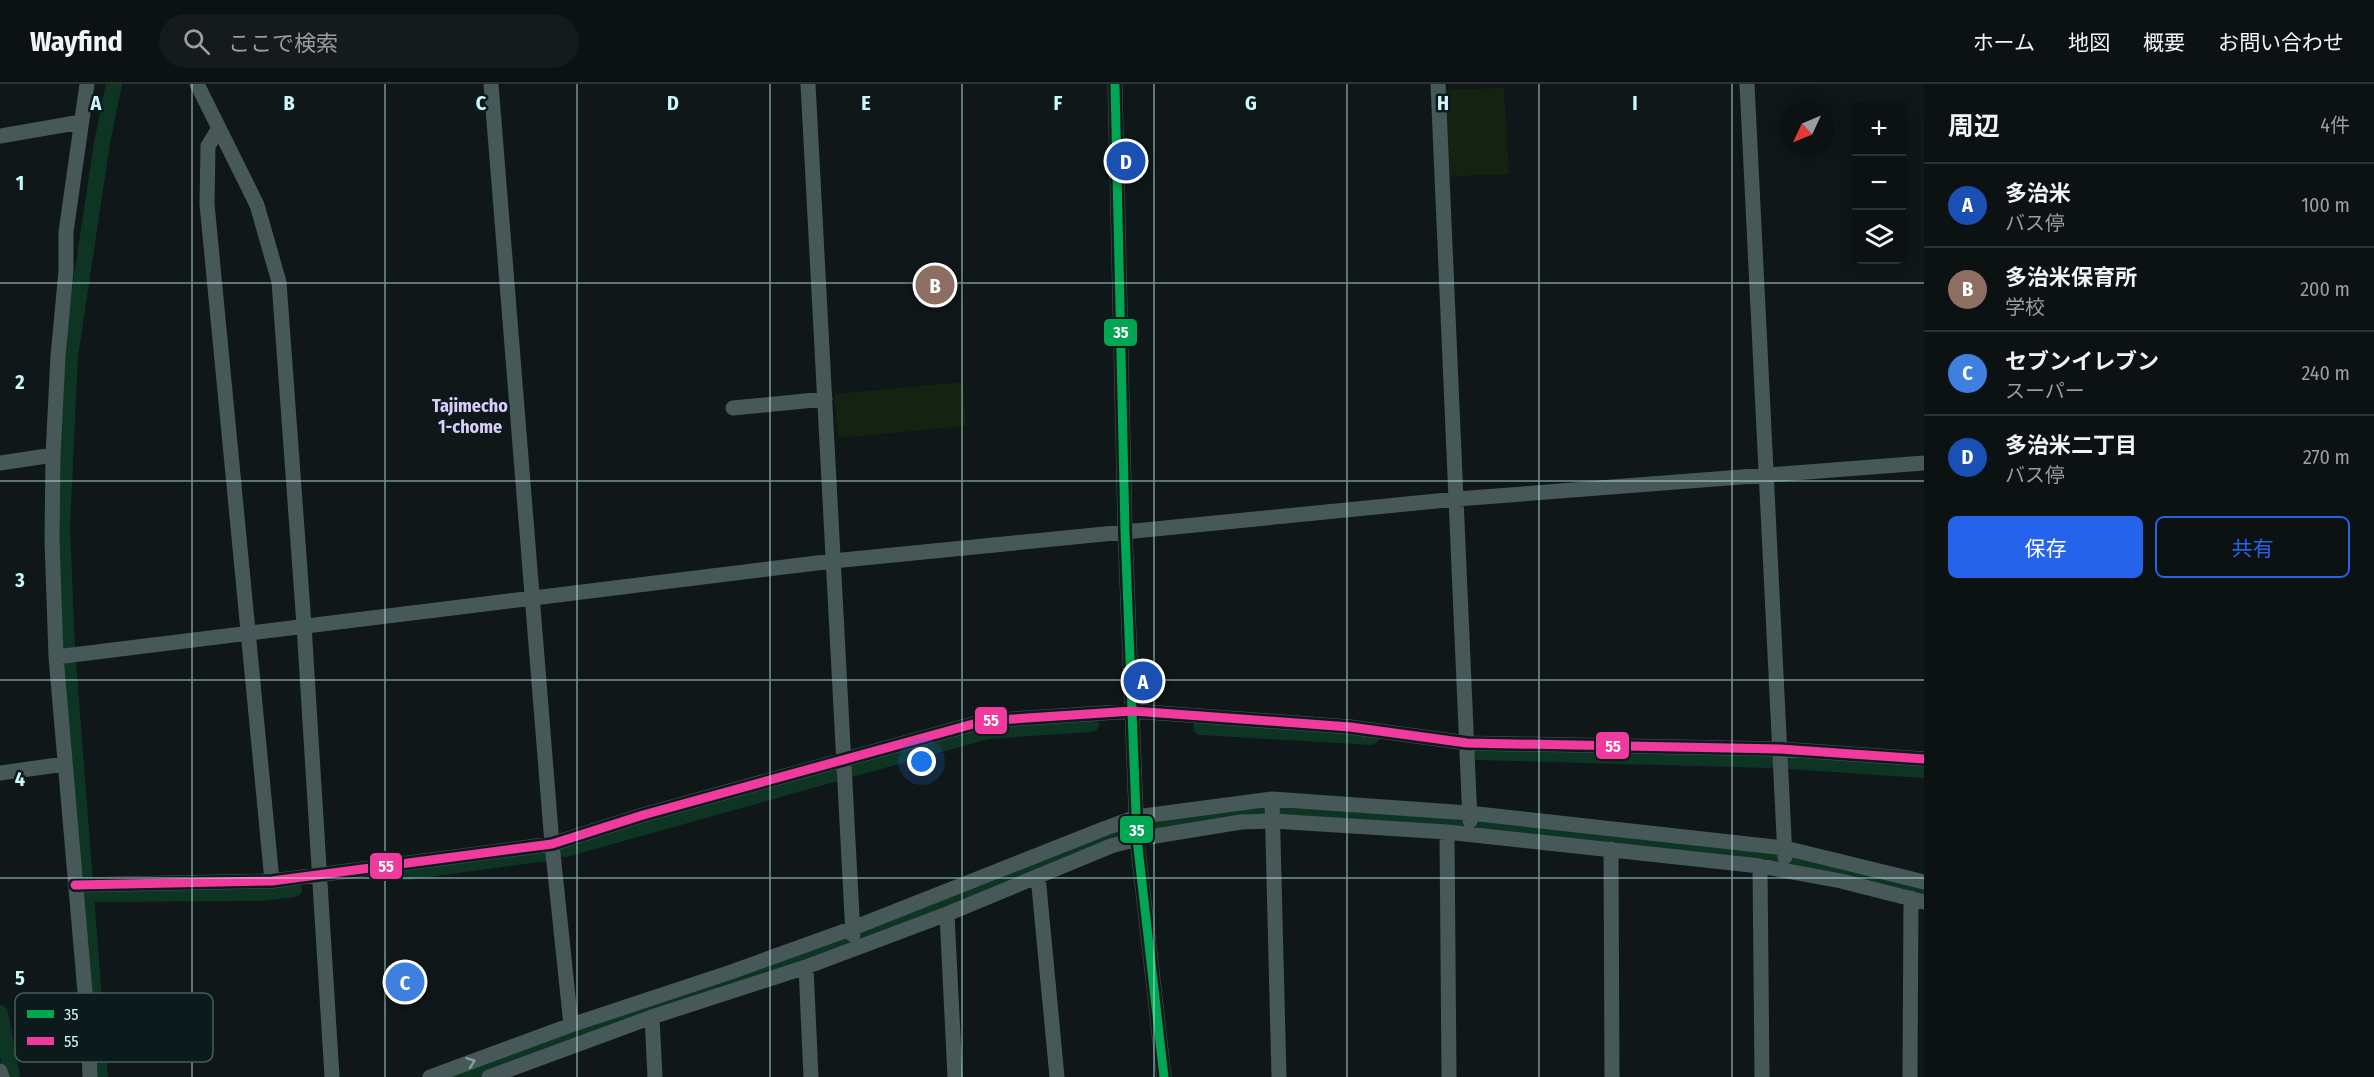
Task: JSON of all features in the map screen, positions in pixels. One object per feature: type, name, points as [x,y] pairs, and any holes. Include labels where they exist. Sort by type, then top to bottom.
[{"type":"street","points":[[87,84],[66,232],[66,271],[58,356],[53,455],[52,540],[64,657],[65,764],[83,884],[87,993]]},
{"type":"street","points":[[197,84],[257,205],[279,282],[304,625],[332,1077]]},
{"type":"street","points":[[491,84],[552,844],[571,1024]]},
{"type":"street","points":[[808,84],[854,938]]},
{"type":"street","points":[[1115,84],[1125,531],[1137,828],[1164,1077]]},
{"type":"street","points":[[1438,84],[1470,823]]},
{"type":"street","points":[[1747,84],[1784,859]]},
{"type":"street","points":[[0,136],[81,122]]},
{"type":"street","points":[[219,128],[208,146],[207,204],[272,881]]},
{"type":"street","points":[[733,408],[825,399]]},
{"type":"street","points":[[0,463],[53,455]]},
{"type":"street","points":[[64,657],[304,625],[833,561],[1457,499],[1924,463]]},
{"type":"street","points":[[83,884],[272,881],[552,844],[644,815],[984,720],[1133,711],[1350,727],[1467,743],[1780,749],[1924,759]]},
{"type":"street","points":[[0,773],[65,764]]},
{"type":"street","points":[[1272,810],[1279,1077]]},
{"type":"street","points":[[430,1077],[514,1061],[806,967],[854,938],[1137,828],[1272,810],[1470,823],[1784,859],[1924,882]]},
{"type":"street","points":[[489,1077],[571,1024],[731,972],[947,914],[1111,846],[1137,828],[1240,822],[1272,810],[1447,832],[1470,823],[1611,849],[1760,866],[1784,859],[1918,900],[1910,1077]]},
{"type":"street","points":[[1447,832],[1449,1077]]},
{"type":"street","points":[[1611,849],[1612,1077]]},
{"type":"street","points":[[1760,866],[1762,1077]]},
{"type":"street","points":[[1038,876],[1057,1077]]},
{"type":"street","points":[[947,914],[955,1077]]},
{"type":"street","points":[[806,967],[811,1077]]},
{"type":"street","points":[[652,1017],[655,1077]]},
{"type":"street","points":[[89,1062],[90,1077]]},
{"type":"street","points":[[0,1071],[2,1077]]},
{"type":"green space","points":[[1504,88],[1509,174],[1437,177],[1434,90]]},
{"type":"green space","points":[[963,382],[966,426],[838,438],[834,394]]},
{"type":"waterway","points":[[94,993],[67,649],[62,527],[70,356],[102,143],[114,84]]},
{"type":"waterway","points":[[565,849],[987,731],[1091,724]]},
{"type":"waterway","points":[[1201,727],[1371,737]]},
{"type":"waterway","points":[[1476,752],[1771,760]]},
{"type":"waterway","points":[[1789,761],[1924,770]]},
{"type":"waterway","points":[[455,1077],[817,951],[1123,830],[1242,811],[1353,813],[1505,826],[1685,847],[1793,861],[1924,892]]},
{"type":"waterway","points":[[407,872],[547,853]]},
{"type":"waterway","points":[[86,894],[261,893],[294,889]]},
{"type":"waterway","points":[[0,1013],[12,1077]]},
{"type":"waterway","points":[[99,1062],[100,1077]]},
{"type":"transit line","name":"35","points":[[1115,84],[1125,531],[1137,839],[1164,1077]]},
{"type":"transit line","name":"55","points":[[75,885],[272,881],[552,844],[643,815],[984,721],[1133,711],[1350,727],[1467,743],[1780,749],[1924,759]]},
{"type":"place","name":"多治米二丁目","points":[[1126,161]]},
{"type":"place","name":"多治米保育所","points":[[935,285]]},
{"type":"place","name":"多治米","points":[[1143,681]]},
{"type":"place","name":"セブンイレブン","points":[[405,982]]},
{"type":"district","name":"Tajimecho 1-chome","points":[[470,416]]}]
